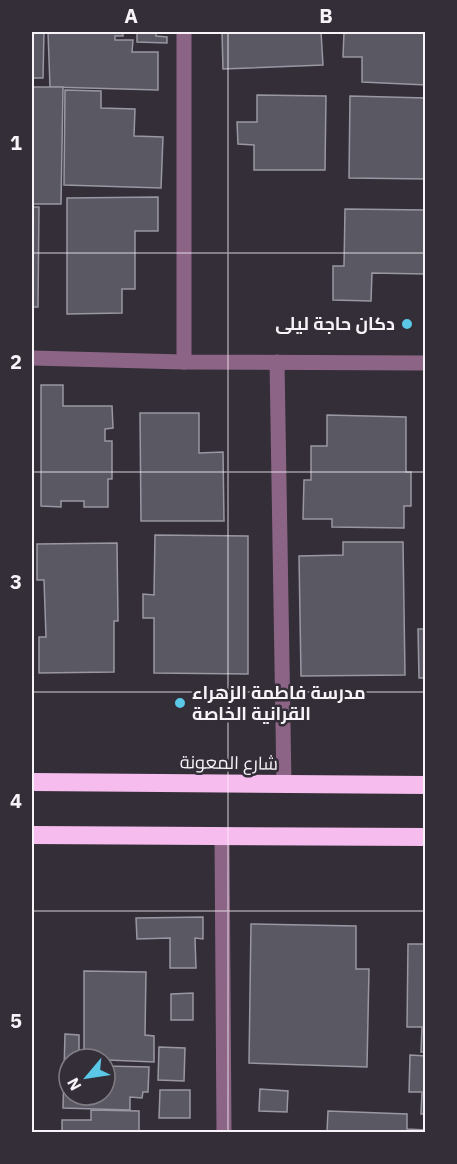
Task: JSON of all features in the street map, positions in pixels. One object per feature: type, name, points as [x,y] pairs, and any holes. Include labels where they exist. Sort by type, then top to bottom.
[{"type":"highway","name":"شارع المعونة","points":[[32,782],[426,785]]},
{"type":"highway","points":[[32,836],[426,837]]},
{"type":"street","points":[[184,32],[184,362]]},
{"type":"street","points":[[32,358],[184,362],[426,363]]},
{"type":"street","points":[[277,362],[284,784]]},
{"type":"street","points":[[222,836],[224,1132]]},
{"type":"building","points":[[32,32],[44,32],[43,78],[32,78]]},
{"type":"building","points":[[48,32],[123,32],[123,36],[115,36],[115,40],[133,40],[132,52],[158,52],[158,90],[50,87]]},
{"type":"building","points":[[137,32],[156,32],[156,36],[167,37],[167,43],[137,42]]},
{"type":"building","points":[[222,32],[321,32],[323,65],[223,69]]},
{"type":"building","points":[[344,32],[426,32],[426,85],[362,82],[362,57],[343,57]]},
{"type":"building","points":[[32,87],[63,87],[61,204],[32,204]]},
{"type":"building","points":[[65,90],[101,91],[101,108],[135,109],[134,136],[163,137],[161,188],[64,185]]},
{"type":"building","points":[[257,95],[326,96],[325,170],[254,170],[254,145],[238,144],[237,122],[257,122]]},
{"type":"building","points":[[350,96],[426,98],[426,179],[349,178]]},
{"type":"building","points":[[158,197],[158,231],[135,231],[135,289],[122,289],[122,313],[67,314],[67,198]]},
{"type":"building","points":[[32,207],[39,207],[38,307],[32,307]]},
{"type":"building","points":[[345,209],[426,210],[426,274],[372,273],[371,301],[333,300],[333,266],[344,266]]},
{"type":"building","points":[[41,385],[63,385],[63,406],[112,406],[113,428],[105,429],[105,441],[112,441],[112,479],[108,479],[108,507],[84,507],[84,501],[61,501],[61,507],[41,506]]},
{"type":"building","points":[[140,413],[199,413],[199,453],[223,452],[224,521],[141,521]]},
{"type":"building","points":[[327,415],[406,417],[406,472],[411,472],[411,506],[404,506],[404,528],[332,527],[332,519],[303,519],[304,480],[311,480],[311,446],[327,446]]},
{"type":"building","points":[[155,535],[248,536],[248,674],[154,673],[154,618],[143,618],[143,594],[154,595]]},
{"type":"building","points":[[343,542],[403,542],[405,675],[301,676],[299,556],[343,555]]},
{"type":"building","points":[[117,543],[118,621],[114,621],[114,672],[39,673],[39,637],[46,637],[44,580],[37,580],[37,544]]},
{"type":"building","points":[[418,629],[426,629],[426,678],[419,678]]},
{"type":"building","points":[[203,917],[203,939],[195,938],[196,968],[170,968],[170,938],[137,939],[136,918]]},
{"type":"building","points":[[251,924],[356,926],[356,969],[369,969],[367,1067],[249,1063]]},
{"type":"building","points":[[408,944],[426,944],[426,1052],[421,1052],[422,1027],[407,1027]]},
{"type":"building","points":[[84,971],[146,972],[145,1035],[154,1036],[154,1062],[117,1060],[117,1047],[84,1047]]},
{"type":"building","points":[[193,993],[193,1020],[171,1020],[171,994]]},
{"type":"building","points":[[65,1034],[79,1035],[79,1047],[65,1047]]},
{"type":"building","points":[[159,1047],[185,1048],[184,1081],[158,1080]]},
{"type":"building","points":[[410,1055],[426,1056],[426,1114],[421,1114],[422,1092],[409,1092]]},
{"type":"building","points":[[117,1066],[149,1067],[148,1092],[143,1092],[142,1098],[130,1097],[130,1110],[63,1108],[117,1107]]},
{"type":"building","points":[[260,1089],[288,1091],[287,1112],[259,1111]]},
{"type":"building","points":[[160,1090],[190,1090],[190,1118],[159,1118]]},
{"type":"building","points":[[91,1110],[139,1111],[139,1132],[62,1132],[62,1120],[91,1120]]},
{"type":"building","points":[[328,1111],[407,1114],[407,1129],[426,1130],[426,1132],[327,1132]]},
{"type":"place","name":"دكان حاجة ليلى","points":[[407,324]]},
{"type":"place","name":"مدرسة فاطمة الزهراء القرانية الخاصة","points":[[180,703]]}]
